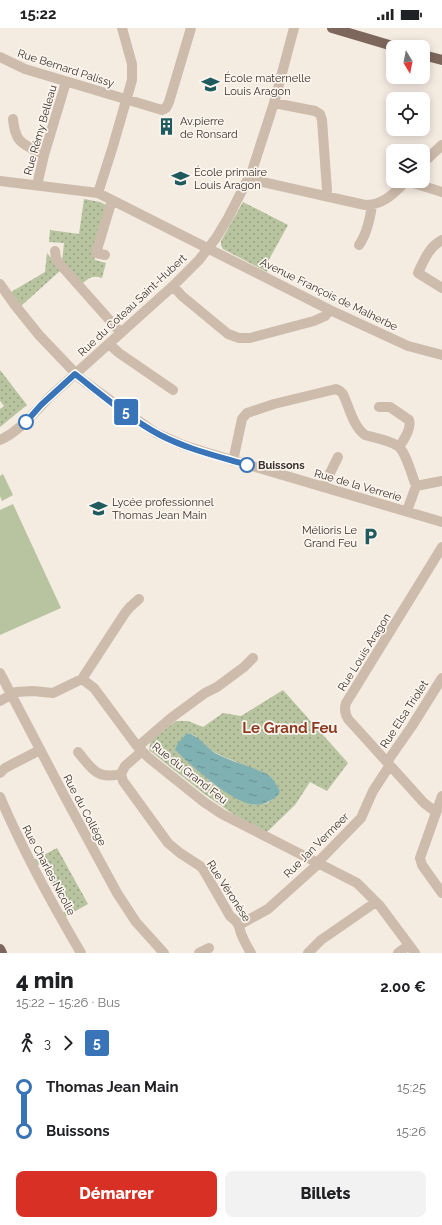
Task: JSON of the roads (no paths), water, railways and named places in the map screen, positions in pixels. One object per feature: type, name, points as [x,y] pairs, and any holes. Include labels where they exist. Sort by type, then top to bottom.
[{"type":"main road","points":[[332,28],[386,44]]},
{"type":"main road","points":[[430,57],[442,60]]},
{"type":"street","points":[[98,193],[113,146],[133,72],[131,57],[122,28]]},
{"type":"street","name":"Rue Bernard Palissy","points":[[0,57],[19,67],[162,110],[166,108],[169,102],[192,28]]},
{"type":"street","name":"Rue du Coteau Saint-Hubert","points":[[0,440],[10,436],[32,416],[41,405],[173,286],[199,260],[208,248],[228,218],[249,179],[274,102],[294,28]]},
{"type":"street","name":"Rue Rémy Belleau","points":[[37,185],[44,155],[66,82]]},
{"type":"street","points":[[274,102],[318,112],[322,116],[325,143],[326,196]]},
{"type":"street","points":[[13,119],[14,130],[20,142],[44,155]]},
{"type":"street","points":[[430,156],[442,145]]},
{"type":"street","points":[[249,179],[358,204],[372,205],[378,204],[390,197],[400,188]]},
{"type":"street","name":"Avenue François de Malherbe","points":[[0,181],[98,193],[330,310],[408,346],[442,355]]},
{"type":"street","points":[[429,188],[442,192]]},
{"type":"street","points":[[105,255],[96,253],[112,200]]},
{"type":"street","points":[[359,245],[364,239],[371,215],[372,205]]},
{"type":"street","points":[[442,240],[428,252],[418,273],[442,288]]},
{"type":"street","points":[[56,251],[56,258],[58,262],[121,333]]},
{"type":"street","name":"Rue de la Verrerie","points":[[0,284],[39,335],[75,374],[136,420],[161,435],[195,449],[233,461],[442,522]]},
{"type":"street","points":[[173,286],[182,296],[228,334],[239,338],[250,338],[314,321],[325,316],[330,310]]},
{"type":"street","points":[[109,344],[119,353],[173,390]]},
{"type":"street","points":[[233,461],[242,419],[247,412],[336,389],[343,394],[357,426],[365,435],[393,443],[399,447],[403,453],[416,486],[407,511]]},
{"type":"street","points":[[379,407],[390,407],[410,422],[410,427],[399,447]]},
{"type":"street","points":[[323,487],[338,457]]},
{"type":"street","points":[[416,486],[442,480]]},
{"type":"street","name":"Rue Louis Aragon","points":[[436,812],[424,803],[348,719],[345,707],[346,703],[442,547]]},
{"type":"street","points":[[0,701],[10,695],[23,691],[53,693],[82,679],[125,613],[139,599]]},
{"type":"street","points":[[78,752],[94,772],[110,776],[121,774],[125,766],[140,753],[142,744],[171,718],[205,692],[217,687],[244,667],[253,658]]},
{"type":"street","name":"Rue du Collège","points":[[0,673],[10,695],[117,893],[136,922],[165,952]]},
{"type":"street","name":"Rue Elsa Triolet","points":[[388,764],[388,759],[412,726],[442,678]]},
{"type":"street","name":"Rue du Grand Feu","points":[[82,679],[94,688],[148,758],[204,802],[222,814],[352,879],[376,902],[412,949]]},
{"type":"street","points":[[0,773],[5,768],[40,750]]},
{"type":"street","name":"Rue Jan Vermeer","points":[[239,926],[268,909],[318,863],[361,818],[373,791],[388,768],[388,764]]},
{"type":"street","name":"Rue Véronèse","points":[[121,774],[124,781],[168,843],[180,854],[204,869],[230,916],[239,926],[242,937],[251,953]]},
{"type":"street","points":[[442,796],[420,858],[422,865],[442,893]]},
{"type":"street","name":"Rue Charles Nicolle","points":[[0,797],[27,855],[58,915],[81,953]]},
{"type":"street","points":[[308,953],[321,940],[376,902]]},
{"type":"street","points":[[199,953],[209,948]]},
{"type":"street","points":[[398,953],[412,949]]},
{"type":"water","points":[[187,733],[195,736],[215,753],[270,776],[280,791],[275,798],[267,803],[258,805],[241,801],[231,796],[200,773],[175,750],[178,743]]},
{"type":"place","name":"École maternelle Louis Aragon","points":[[211,84]]},
{"type":"place","name":"Av.pierre de Ronsard","points":[[167,127]]},
{"type":"place","name":"École primaire Louis Aragon","points":[[181,178]]},
{"type":"place","name":"Buissons","points":[[247,465]]},
{"type":"place","name":"Lycée professionnel Thomas Jean Main","points":[[99,508]]},
{"type":"place","name":"Mélioris Le Grand Feu","points":[[370,536]]},
{"type":"district","name":"Le Grand Feu","points":[[290,728]]}]
